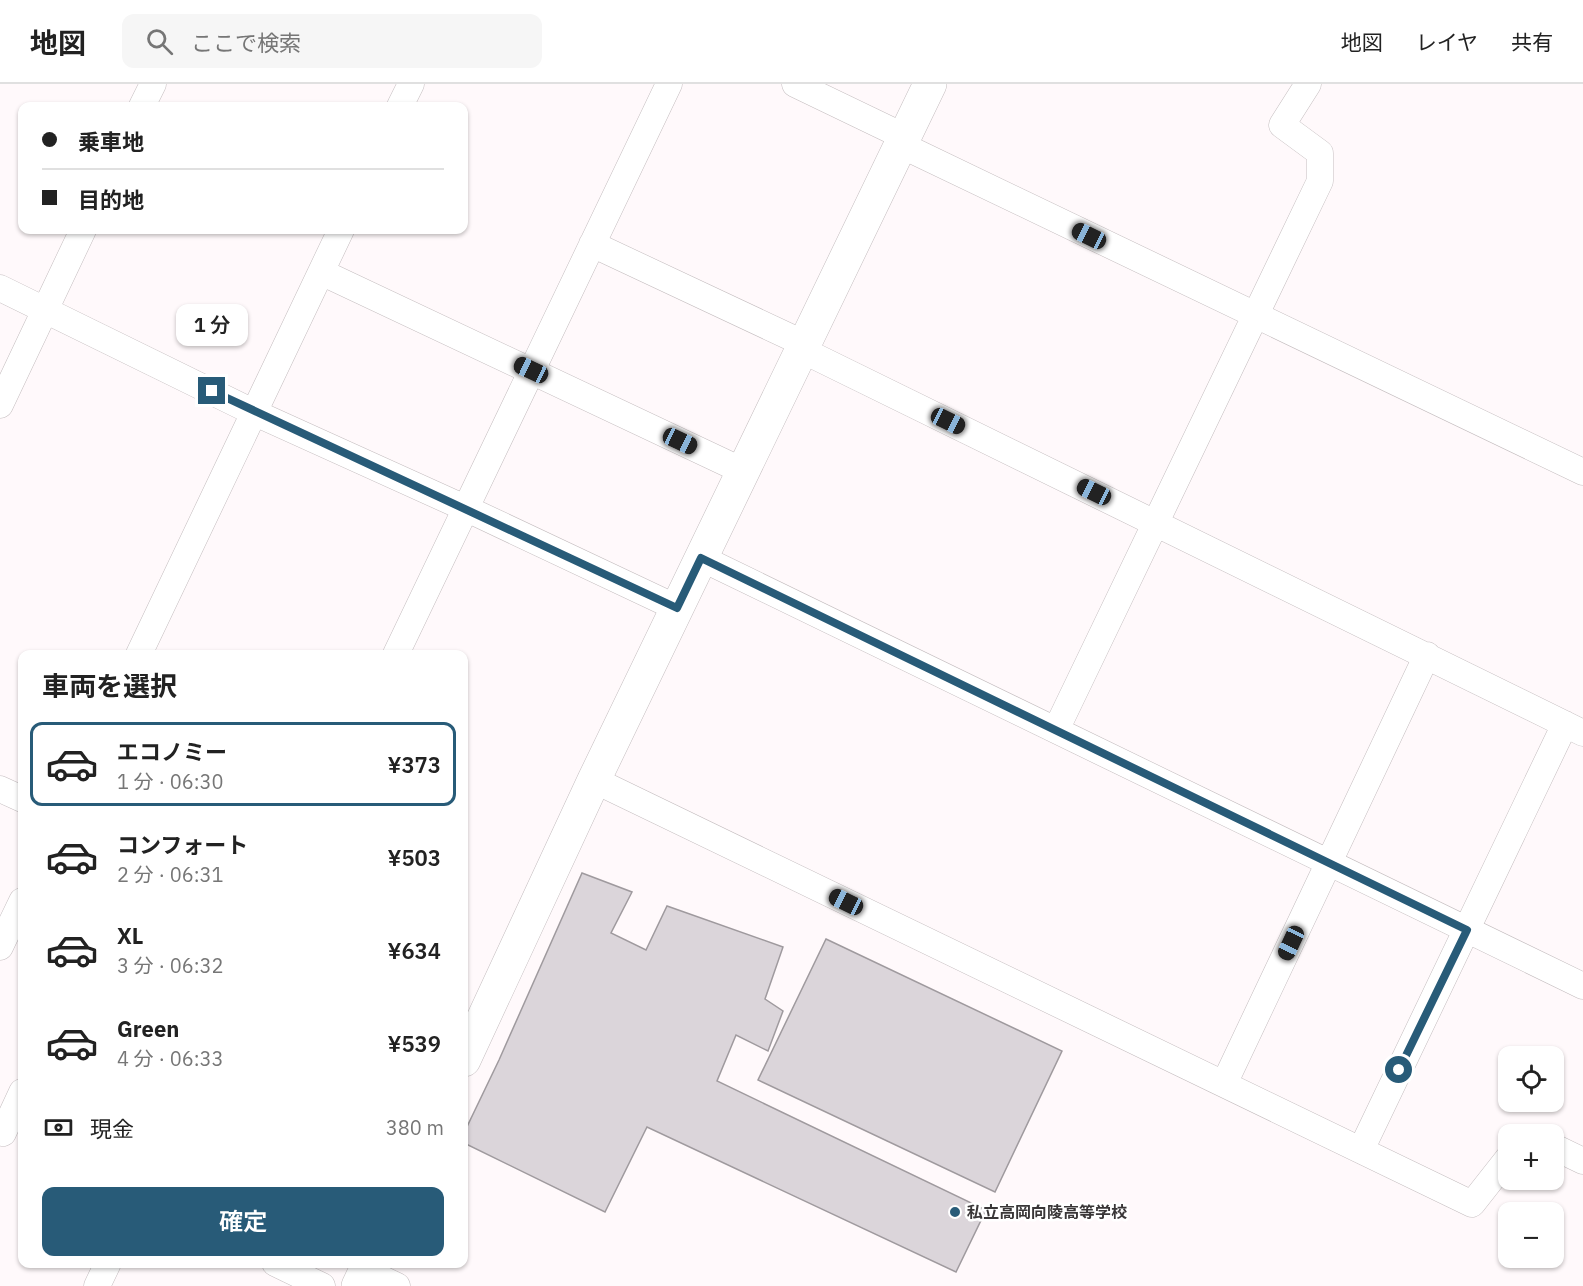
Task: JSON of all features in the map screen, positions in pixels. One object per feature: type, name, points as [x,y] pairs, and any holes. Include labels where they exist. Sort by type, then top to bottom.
[{"type":"street","points":[[144,102],[153,84]]},
{"type":"street","points":[[402,102],[411,84]]},
{"type":"street","points":[[398,650],[669,84]]},
{"type":"street","points":[[795,84],[903,141],[1255,316],[1583,472]]},
{"type":"street","points":[[468,1051],[594,780],[930,84]]},
{"type":"street","points":[[1056,730],[1320,181],[1320,153],[1282,125],[1308,84]]},
{"type":"street","points":[[0,405],[81,234]]},
{"type":"street","points":[[141,650],[339,234]]},
{"type":"street","points":[[592,244],[1574,728],[1467,930],[1361,1150]]},
{"type":"street","points":[[321,272],[743,471]]},
{"type":"street","points":[[0,288],[253,412],[465,508],[677,608]]},
{"type":"street","points":[[701,558],[1583,986]]},
{"type":"street","points":[[1224,1084],[1427,655]]},
{"type":"street","points":[[594,780],[1472,1204],[1498,1171]]},
{"type":"street","points":[[0,789],[18,797]]},
{"type":"street","points":[[0,947],[18,909]]},
{"type":"street","points":[[9,1136],[18,1106]]},
{"type":"street","points":[[1564,1152],[1583,1161]]},
{"type":"street","points":[[97,1286],[106,1268]]},
{"type":"street","points":[[285,1268],[322,1286]]},
{"type":"street","points":[[364,1273],[397,1286]]},
{"type":"building","points":[[582,873],[632,892],[611,933],[646,950],[667,906],[783,947],[765,999],[783,1011],[768,1051],[736,1035],[717,1081],[986,1210],[956,1272],[647,1127],[605,1212],[468,1145],[468,1125]]},
{"type":"building","points":[[826,939],[1062,1051],[995,1192],[758,1080]]},
{"type":"place","name":"私立高岡向陵高等学校","points":[[955,1212]]},
{"type":"route","points":[[212,391],[677,608],[701,558],[1467,930],[1399,1070]]}]
